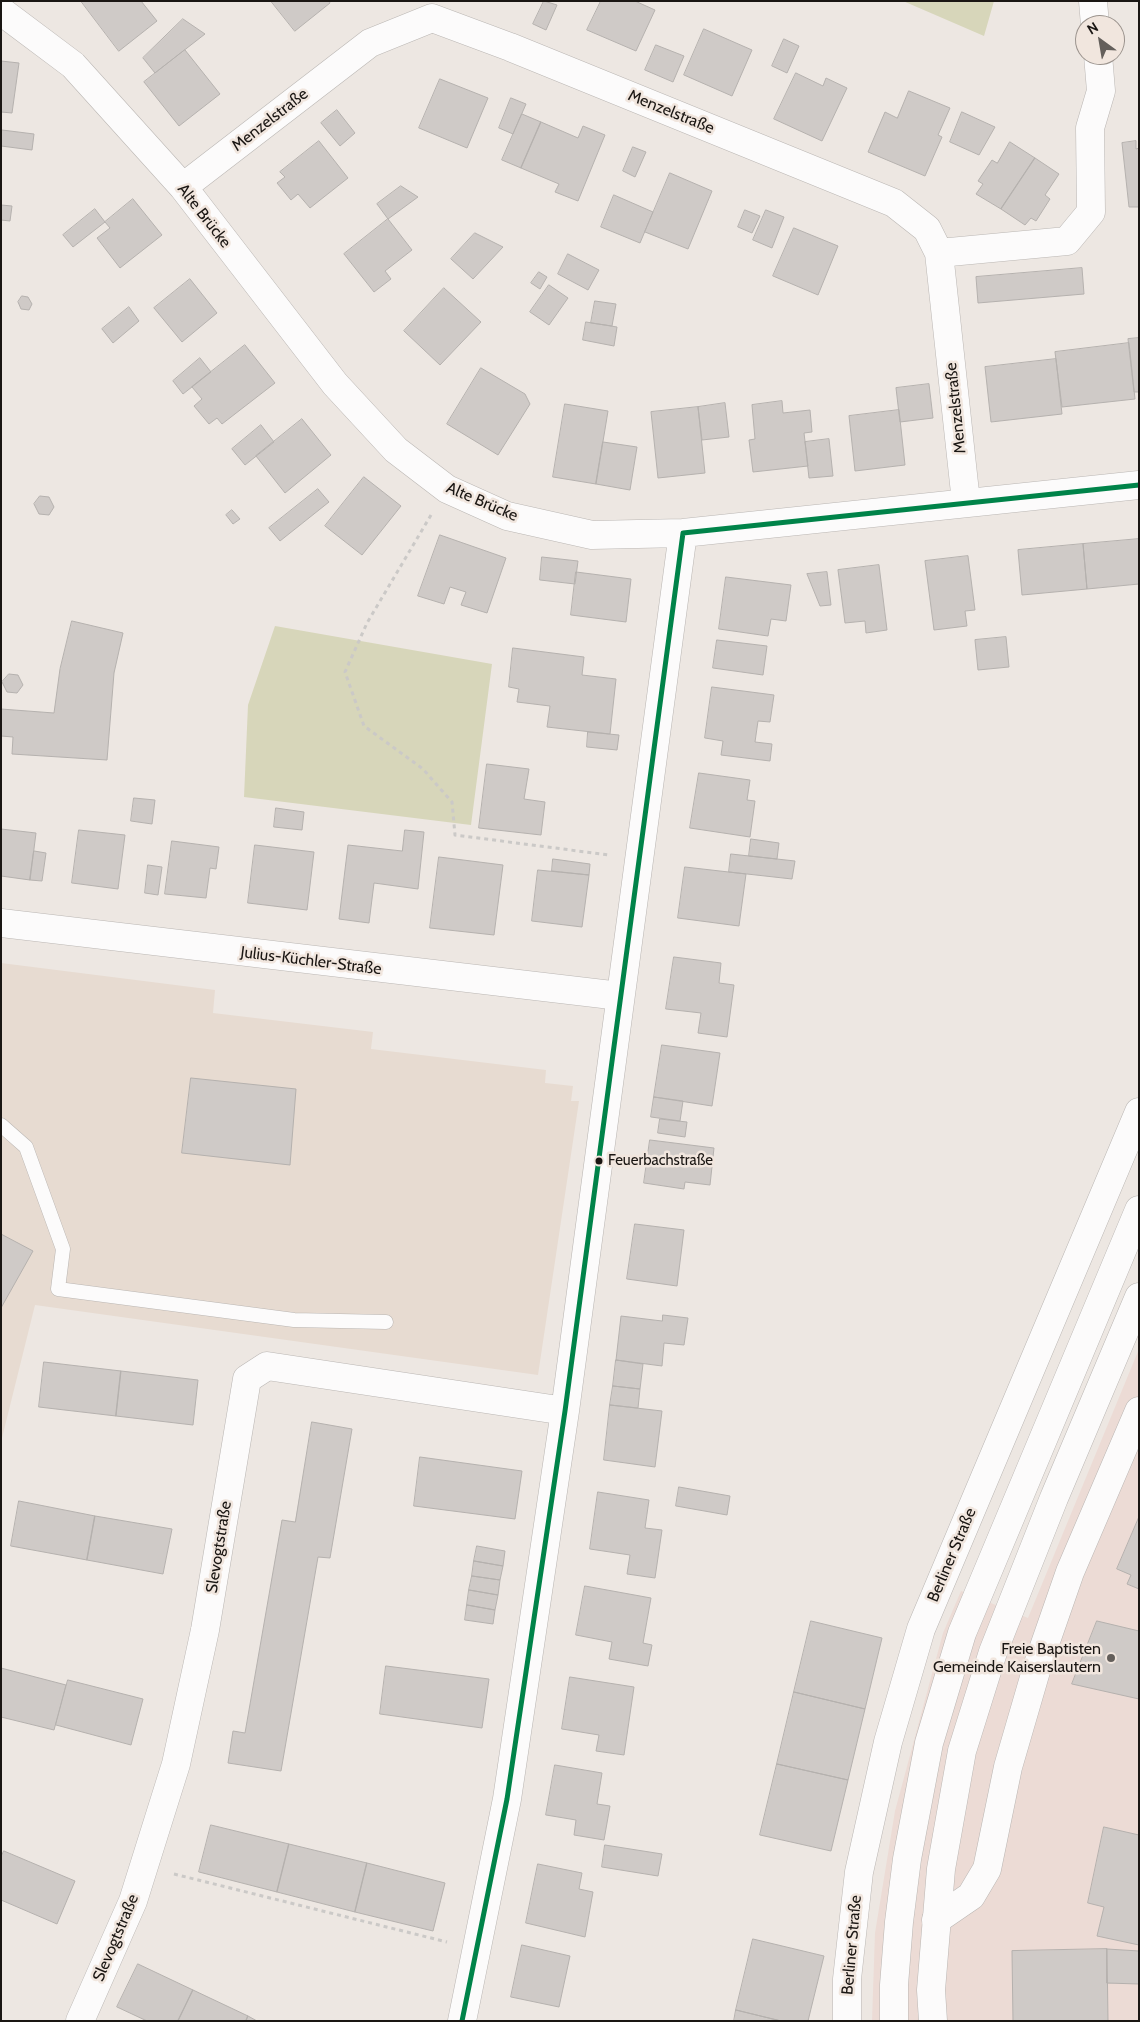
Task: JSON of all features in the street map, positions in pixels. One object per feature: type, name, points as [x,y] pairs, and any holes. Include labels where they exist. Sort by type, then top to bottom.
[{"type":"street","points":[[1093,1],[1094,15]]},
{"type":"street","name":"Alte Brücke","points":[[1,11],[73,65],[183,187],[335,384],[396,450],[447,489],[507,516],[592,535],[683,533],[1139,485]]},
{"type":"street","name":"Menzelstraße","points":[[183,187],[370,43],[432,18],[527,53],[894,203],[927,229],[939,253],[966,502]]},
{"type":"street","points":[[939,253],[1067,241],[1091,212],[1090,128],[1100,91],[1099,65]]},
{"type":"street","points":[[462,2021],[507,1799],[565,1411],[683,533]]},
{"type":"street","name":"Julius-Küchler-Straße","points":[[1,923],[620,996]]},
{"type":"street","name":"Berliner Straße","points":[[847,2021],[847,1979],[859,1872],[888,1742],[921,1629],[1139,1112]]},
{"type":"street","points":[[894,2021],[894,1976],[907,1859],[934,1725],[962,1634],[1139,1210]]},
{"type":"street","points":[[932,2021],[931,1990],[941,1870],[962,1751],[993,1652],[1054,1498],[1139,1297]]},
{"type":"street","name":"Slevogtstraße","points":[[80,2021],[134,1901],[176,1764],[205,1630],[247,1379],[267,1366],[565,1411]]},
{"type":"street","points":[[936,1920],[971,1896],[987,1869],[1008,1767],[1038,1664],[1070,1572],[1139,1411]]},
{"type":"lane","points":[[1,1125],[26,1147],[64,1249],[58,1289],[294,1320],[386,1322]]},
{"type":"path","points":[[447,489],[367,623],[345,672],[364,726],[423,769],[452,802],[455,835],[639,858]]},
{"type":"path","points":[[144,1866],[476,1949]]},
{"type":"shaded area","points":[[1,963],[215,990],[213,1013],[373,1032],[371,1049],[546,1070],[545,1083],[573,1086],[571,1101],[579,1101],[538,1375],[35,1305],[1,1442]]},
{"type":"shaded area","points":[[1139,1349],[1139,2021],[872,2021],[875,1933],[895,1811],[943,1633],[961,1591],[1028,1618]]},
{"type":"green space","points":[[903,1],[994,1],[984,36]]},
{"type":"green space","points":[[275,626],[492,664],[471,825],[244,797],[248,705]]},
{"type":"building","points":[[81,1],[141,1],[157,21],[119,51]]},
{"type":"building","points":[[271,1],[329,1],[330,3],[295,31]]},
{"type":"building","points":[[544,1],[557,5],[546,30],[533,24]]},
{"type":"building","points":[[601,1],[635,1],[655,10],[636,51],[587,30]]},
{"type":"building","points":[[183,19],[205,34],[155,73],[143,58]]},
{"type":"building","points":[[704,29],[752,50],[732,96],[684,75]]},
{"type":"building","points":[[784,39],[799,46],[787,73],[772,66]]},
{"type":"building","points":[[656,45],[684,56],[673,82],[645,70]]},
{"type":"building","points":[[185,50],[220,94],[179,126],[144,82]]},
{"type":"building","points":[[1,61],[19,63],[12,113],[1,112]]},
{"type":"building","points":[[796,73],[823,86],[826,78],[847,88],[822,141],[774,119]]},
{"type":"building","points":[[440,79],[488,98],[467,148],[419,128]]},
{"type":"building","points":[[909,91],[950,108],[938,135],[942,137],[925,176],[868,152],[885,112],[897,118]]},
{"type":"building","points":[[511,98],[526,104],[513,134],[499,128]]},
{"type":"building","points":[[337,110],[355,133],[340,146],[321,123]]},
{"type":"building","points":[[962,112],[995,127],[979,155],[950,142]]},
{"type":"building","points":[[522,114],[541,122],[521,168],[502,160]]},
{"type":"building","points":[[541,122],[578,138],[583,126],[605,135],[578,201],[555,192],[559,184],[521,168]]},
{"type":"building","points":[[2,130],[34,134],[32,150],[1,146]]},
{"type":"building","points":[[319,141],[348,178],[310,208],[298,194],[291,200],[277,183],[285,177],[280,172]]},
{"type":"building","points":[[1136,141],[1136,149],[1139,148],[1139,207],[1129,207],[1122,143]]},
{"type":"building","points":[[1010,142],[1035,158],[1001,209],[976,194],[983,184],[978,181],[992,160],[997,163]]},
{"type":"building","points":[[633,147],[646,152],[635,177],[623,171]]},
{"type":"building","points":[[1035,158],[1059,174],[1045,195],[1050,199],[1036,221],[1031,218],[1025,225],[1001,209]]},
{"type":"building","points":[[670,173],[712,191],[688,249],[645,232]]},
{"type":"building","points":[[401,186],[418,197],[388,219],[377,204]]},
{"type":"building","points":[[614,195],[653,212],[640,243],[601,227]]},
{"type":"building","points":[[133,199],[162,235],[120,268],[97,238],[110,228],[105,222]]},
{"type":"building","points":[[1,205],[12,206],[10,221],[1,220]]},
{"type":"building","points":[[95,209],[105,222],[73,247],[63,235]]},
{"type":"building","points":[[745,210],[760,216],[752,233],[738,227]]},
{"type":"building","points":[[766,210],[784,217],[772,248],[753,240]]},
{"type":"building","points":[[388,219],[412,250],[385,271],[391,279],[374,292],[344,254]]},
{"type":"building","points":[[794,228],[838,246],[818,295],[773,276]]},
{"type":"building","points":[[475,233],[503,247],[473,279],[451,259]]},
{"type":"building","points":[[568,254],[599,270],[588,290],[558,274]]},
{"type":"building","points":[[1082,268],[1084,294],[978,303],[976,277]]},
{"type":"building","points":[[539,272],[547,277],[540,289],[531,283]]},
{"type":"building","points":[[190,279],[217,313],[182,342],[154,308]]},
{"type":"building","points":[[549,285],[568,298],[549,325],[530,312]]},
{"type":"building","points":[[444,288],[481,322],[440,365],[404,331]]},
{"type":"building","points":[[22,296],[28,297],[32,304],[29,310],[21,309],[18,302]]},
{"type":"building","points":[[595,301],[616,304],[612,326],[591,323]]},
{"type":"building","points":[[129,307],[139,321],[113,343],[102,329]]},
{"type":"building","points":[[586,322],[617,327],[614,346],[583,340]]},
{"type":"building","points":[[1139,338],[1139,392],[1134,392],[1128,339]]},
{"type":"building","points":[[1129,343],[1135,399],[1062,407],[1055,352]]},
{"type":"building","points":[[245,345],[275,383],[222,424],[217,418],[209,424],[194,406],[202,399],[192,387]]},
{"type":"building","points":[[200,358],[211,372],[183,394],[173,381]]},
{"type":"building","points":[[1056,359],[1062,414],[991,422],[985,367]]},
{"type":"building","points":[[481,368],[525,394],[530,404],[498,455],[447,424]]},
{"type":"building","points":[[929,384],[933,418],[900,422],[896,388]]},
{"type":"building","points":[[782,401],[783,413],[810,410],[812,432],[804,433],[808,466],[753,472],[749,440],[755,439],[752,405]]},
{"type":"building","points":[[725,403],[729,437],[702,440],[698,407]]},
{"type":"building","points":[[565,404],[608,411],[596,484],[553,477]]},
{"type":"building","points":[[698,407],[705,473],[658,478],[651,412]]},
{"type":"building","points":[[899,410],[905,465],[855,471],[849,416]]},
{"type":"building","points":[[302,419],[331,455],[285,493],[256,456]]},
{"type":"building","points":[[261,425],[274,442],[245,465],[232,449]]},
{"type":"building","points":[[829,439],[833,476],[809,478],[805,442]]},
{"type":"building","points":[[603,442],[637,447],[630,490],[596,484]]},
{"type":"building","points":[[364,477],[401,506],[362,555],[325,526]]},
{"type":"building","points":[[318,489],[329,502],[280,541],[269,528]]},
{"type":"building","points":[[40,496],[49,497],[54,507],[49,515],[39,514],[34,504]]},
{"type":"building","points":[[232,510],[240,519],[233,524],[226,515]]},
{"type":"building","points":[[440,535],[506,558],[487,613],[461,605],[466,592],[450,587],[444,604],[418,596]]},
{"type":"building","points":[[1139,539],[1139,584],[1087,589],[1083,544]]},
{"type":"building","points":[[1083,544],[1087,589],[1022,595],[1018,550]]},
{"type":"building","points":[[968,556],[975,610],[965,611],[967,626],[934,630],[925,561]]},
{"type":"building","points":[[542,557],[578,561],[575,584],[540,580]]},
{"type":"building","points":[[879,565],[887,630],[866,633],[865,621],[845,623],[838,570]]},
{"type":"building","points":[[576,572],[631,579],[626,622],[571,615]]},
{"type":"building","points":[[827,572],[831,605],[820,606],[807,574]]},
{"type":"building","points":[[726,577],[791,585],[786,621],[771,619],[768,636],[719,629]]},
{"type":"building","points":[[72,621],[123,633],[114,673],[107,760],[12,754],[13,737],[1,736],[1,709],[54,713],[60,669]]},
{"type":"building","points":[[1006,637],[1009,667],[978,670],[975,640]]},
{"type":"building","points":[[717,640],[767,646],[763,675],[713,668]]},
{"type":"building","points":[[513,648],[584,657],[582,675],[616,679],[610,734],[547,727],[550,706],[517,702],[519,689],[509,687]]},
{"type":"building","points":[[9,674],[18,675],[23,685],[17,693],[7,692],[2,682]]},
{"type":"building","points":[[712,687],[774,695],[770,722],[758,721],[755,742],[772,744],[770,761],[721,755],[723,741],[705,738]]},
{"type":"building","points":[[588,732],[619,735],[617,750],[587,747]]},
{"type":"building","points":[[487,764],[529,769],[524,799],[545,802],[541,835],[479,828]]},
{"type":"building","points":[[699,773],[750,780],[747,800],[755,801],[750,837],[690,828]]},
{"type":"building","points":[[134,798],[155,800],[152,824],[131,821]]},
{"type":"building","points":[[276,808],[304,812],[302,830],[274,827]]},
{"type":"building","points":[[1,829],[36,833],[30,880],[1,876]]},
{"type":"building","points":[[79,830],[125,835],[118,889],[72,883]]},
{"type":"building","points":[[405,830],[424,832],[418,889],[374,883],[369,923],[339,919],[348,845],[402,851]]},
{"type":"building","points":[[751,839],[779,843],[777,859],[749,856]]},
{"type":"building","points":[[172,841],[219,847],[216,869],[210,868],[206,898],[165,894]]},
{"type":"building","points":[[255,845],[314,852],[307,910],[248,903]]},
{"type":"building","points":[[34,851],[46,853],[42,881],[30,880]]},
{"type":"building","points":[[731,854],[795,861],[792,879],[729,872]]},
{"type":"building","points":[[439,857],[503,865],[494,935],[430,928]]},
{"type":"building","points":[[553,859],[590,864],[589,875],[552,871]]},
{"type":"building","points":[[148,865],[162,867],[158,895],[145,893]]},
{"type":"building","points":[[685,867],[746,874],[739,926],[678,918]]},
{"type":"building","points":[[538,870],[589,875],[582,927],[532,921]]},
{"type":"building","points":[[674,957],[721,963],[719,983],[734,985],[727,1037],[698,1033],[701,1013],[666,1009]]},
{"type":"building","points":[[662,1045],[720,1053],[712,1106],[654,1097]]},
{"type":"building","points":[[191,1078],[296,1089],[290,1165],[182,1153]]},
{"type":"building","points":[[654,1097],[683,1101],[680,1121],[651,1117]]},
{"type":"building","points":[[660,1119],[687,1122],[685,1137],[658,1133]]},
{"type":"building","points":[[650,1140],[714,1148],[710,1185],[685,1182],[684,1189],[644,1183]]},
{"type":"building","points":[[635,1224],[684,1230],[677,1286],[627,1279]]},
{"type":"building","points":[[1,1234],[33,1251],[1,1308]]},
{"type":"building","points":[[663,1315],[688,1318],[684,1345],[664,1343],[662,1366],[616,1360],[621,1316],[662,1321]]},
{"type":"building","points":[[616,1360],[643,1364],[640,1389],[613,1386]]},
{"type":"building","points":[[44,1362],[121,1371],[116,1416],[39,1407]]},
{"type":"building","points":[[121,1371],[198,1380],[193,1425],[116,1416]]},
{"type":"building","points":[[613,1386],[640,1389],[638,1408],[610,1405]]},
{"type":"building","points":[[610,1405],[662,1411],[655,1467],[604,1460]]},
{"type":"building","points":[[312,1422],[352,1429],[330,1558],[318,1557],[281,1771],[228,1763],[233,1731],[245,1733],[282,1520],[295,1522]]},
{"type":"building","points":[[420,1457],[522,1471],[515,1519],[414,1506]]},
{"type":"building","points":[[679,1487],[730,1496],[727,1515],[676,1506]]},
{"type":"building","points":[[598,1492],[649,1500],[645,1528],[662,1530],[655,1578],[627,1574],[630,1555],[590,1549]]},
{"type":"building","points":[[19,1501],[95,1516],[87,1560],[11,1546]]},
{"type":"building","points":[[95,1516],[172,1529],[163,1574],[87,1560]]},
{"type":"building","points":[[1139,1517],[1139,1589],[1127,1584],[1131,1575],[1117,1569]]},
{"type":"building","points":[[477,1546],[505,1551],[503,1566],[474,1561]]},
{"type":"building","points":[[474,1561],[503,1566],[500,1580],[472,1576]]},
{"type":"building","points":[[472,1576],[500,1580],[498,1595],[469,1590]]},
{"type":"building","points":[[585,1586],[651,1598],[643,1643],[652,1645],[648,1666],[609,1659],[612,1642],[576,1635]]},
{"type":"building","points":[[469,1590],[498,1595],[495,1610],[467,1605]]},
{"type":"building","points":[[467,1605],[495,1610],[493,1624],[465,1620]]},
{"type":"building","points":[[811,1621],[882,1638],[865,1709],[794,1692]]},
{"type":"building","name":"Freie Baptisten Gemeinde Kaiserslautern","points":[[1097,1621],[1139,1631],[1139,1699],[1072,1684]]},
{"type":"building","points":[[386,1666],[489,1679],[482,1728],[380,1714]]},
{"type":"building","points":[[1,1668],[66,1685],[54,1730],[1,1717]]},
{"type":"building","points":[[570,1677],[634,1687],[624,1755],[596,1751],[599,1735],[562,1729]]},
{"type":"building","points":[[68,1680],[143,1699],[131,1745],[56,1725]]},
{"type":"building","points":[[794,1692],[865,1709],[848,1780],[777,1764]]},
{"type":"building","points":[[777,1764],[848,1780],[831,1851],[760,1835]]},
{"type":"building","points":[[555,1765],[602,1773],[597,1804],[610,1806],[604,1840],[574,1835],[576,1820],[546,1815]]},
{"type":"building","points":[[211,1825],[289,1844],[277,1892],[199,1872]]},
{"type":"building","points":[[1104,1827],[1139,1835],[1139,1945],[1097,1936],[1104,1907],[1088,1903]]},
{"type":"building","points":[[289,1844],[367,1863],[355,1912],[277,1892]]},
{"type":"building","points":[[605,1845],[662,1854],[658,1876],[602,1867]]},
{"type":"building","points":[[4,1851],[75,1881],[57,1924],[1,1900],[1,1857]]},
{"type":"building","points":[[367,1863],[445,1883],[433,1931],[355,1912]]},
{"type":"building","points":[[538,1864],[582,1873],[579,1889],[593,1892],[585,1937],[526,1923]]},
{"type":"building","points":[[753,1939],[824,1956],[808,2021],[781,2021],[736,2010]]},
{"type":"building","points":[[522,1945],[570,1956],[559,2007],[511,1997]]},
{"type":"building","points":[[1107,1949],[1139,1951],[1139,1984],[1107,1983]]},
{"type":"building","points":[[1107,1949],[1108,2021],[1013,2021],[1012,1951]]},
{"type":"building","points":[[138,1964],[193,1990],[178,2021],[147,2021],[117,2007]]},
{"type":"building","points":[[193,1990],[248,2016],[246,2021],[178,2021]]},
{"type":"building","points":[[736,2010],[781,2021],[734,2021]]},
{"type":"building","points":[[248,2016],[257,2021],[246,2021]]},
{"type":"transit line","points":[[683,533],[1139,485]]},
{"type":"transit line","points":[[462,2021],[507,1799],[565,1411],[683,533]]},
{"type":"place","name":"Feuerbachstraße","points":[[599,1161]]},
{"type":"place","name":"Freie Baptisten Gemeinde Kaiserslautern","points":[[1111,1658]]}]
